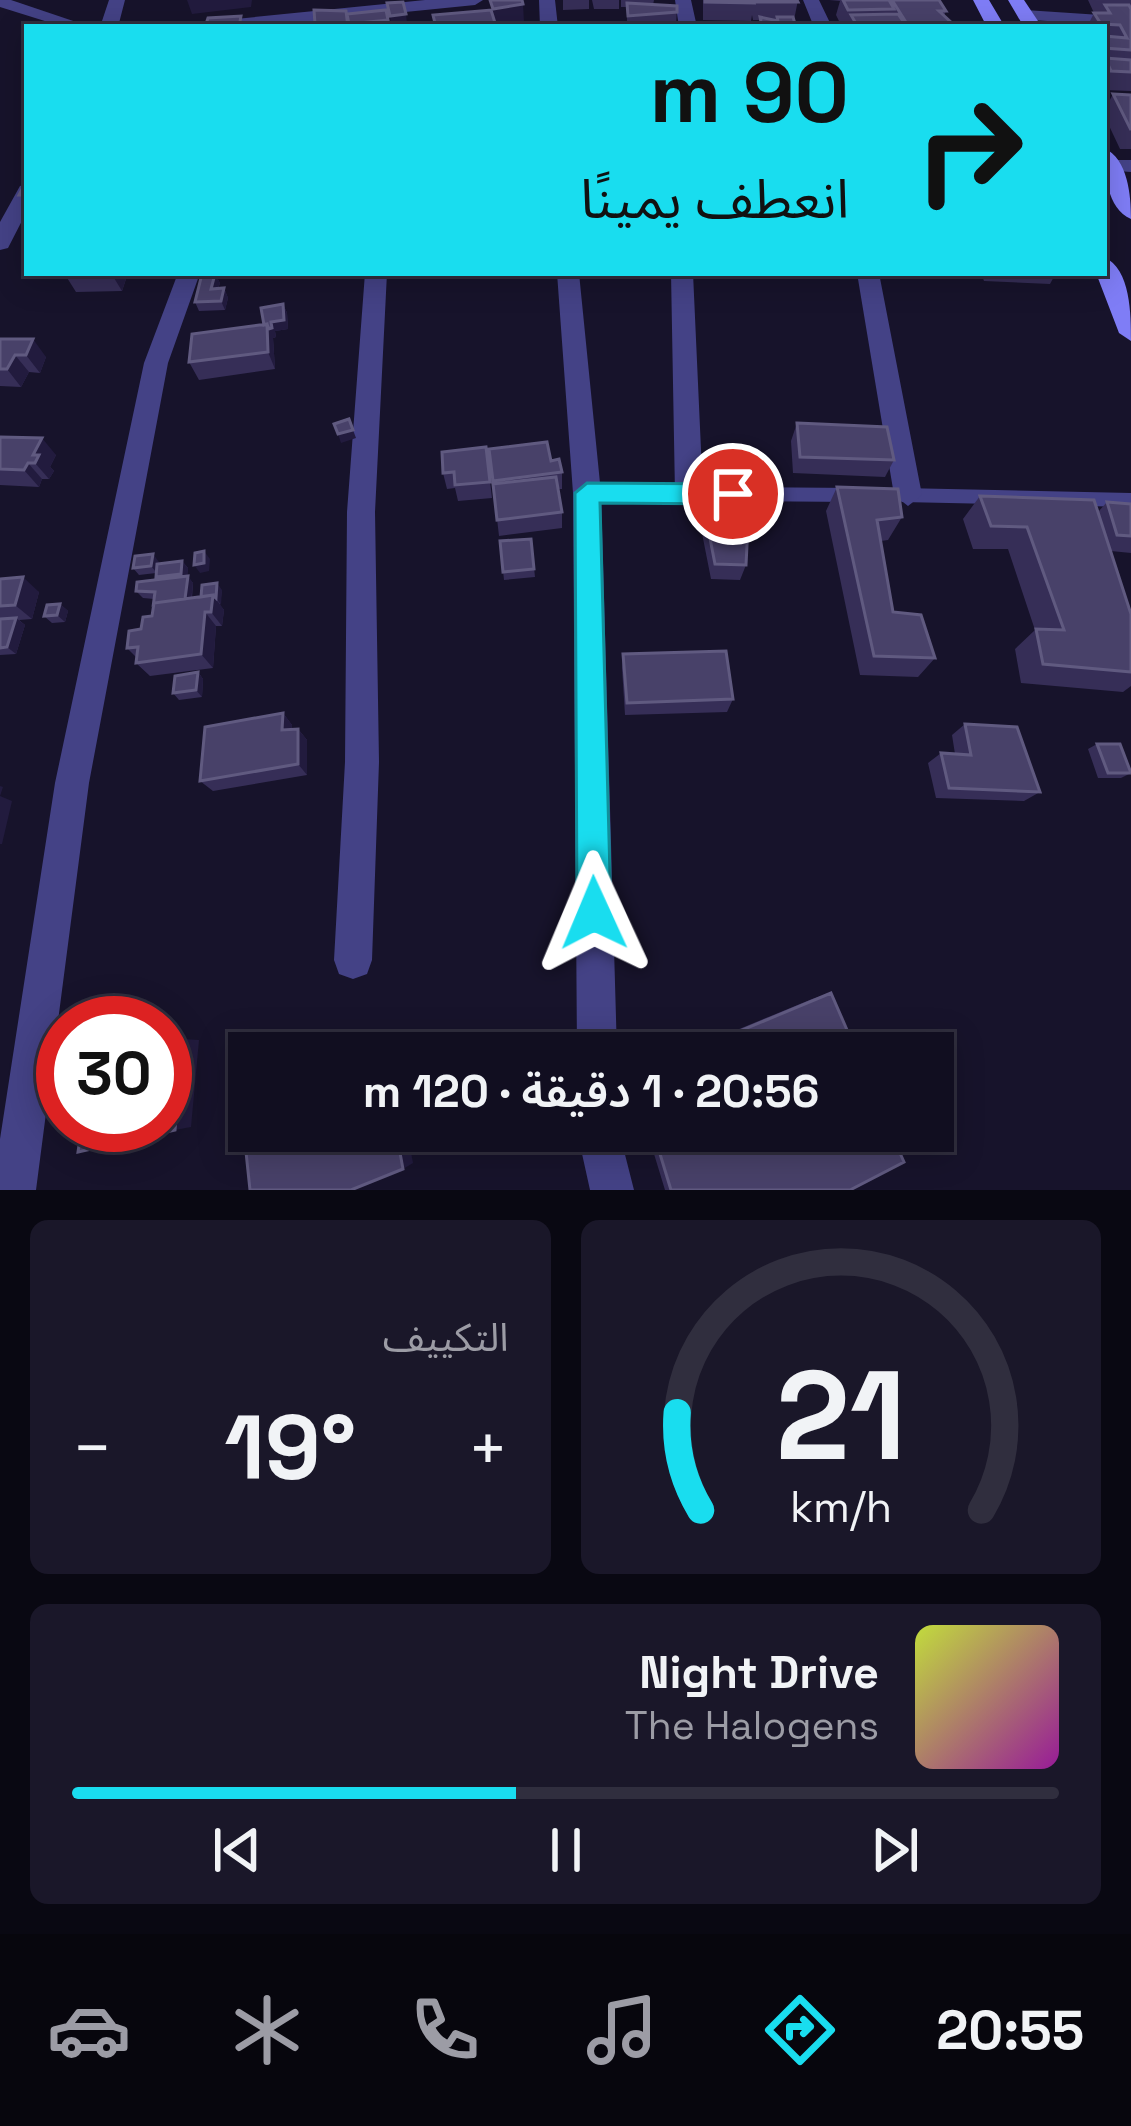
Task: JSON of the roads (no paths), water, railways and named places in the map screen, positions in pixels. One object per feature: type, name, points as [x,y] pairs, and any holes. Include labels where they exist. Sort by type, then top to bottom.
[{"type":"main road","points":[[1115,161],[1131,212]]},
{"type":"main road","points":[[1107,272],[1131,333]]},
{"type":"street","points":[[285,0],[283,24],[421,3],[475,0]]},
{"type":"street","points":[[0,2],[72,24]]},
{"type":"street","points":[[1025,14],[1131,22]]},
{"type":"street","points":[[0,244],[24,196]]},
{"type":"street","points":[[14,1190],[72,783],[156,363],[188,276]]},
{"type":"street","points":[[352,959],[362,762],[361,512],[376,276]]},
{"type":"street","points":[[568,276],[587,493],[597,1032]]},
{"type":"street","points":[[682,276],[689,494]]},
{"type":"street","points":[[869,276],[908,496]]},
{"type":"street","points":[[603,1152],[612,1190]]},
{"type":"lane","points":[[587,493],[1131,500]]}]
